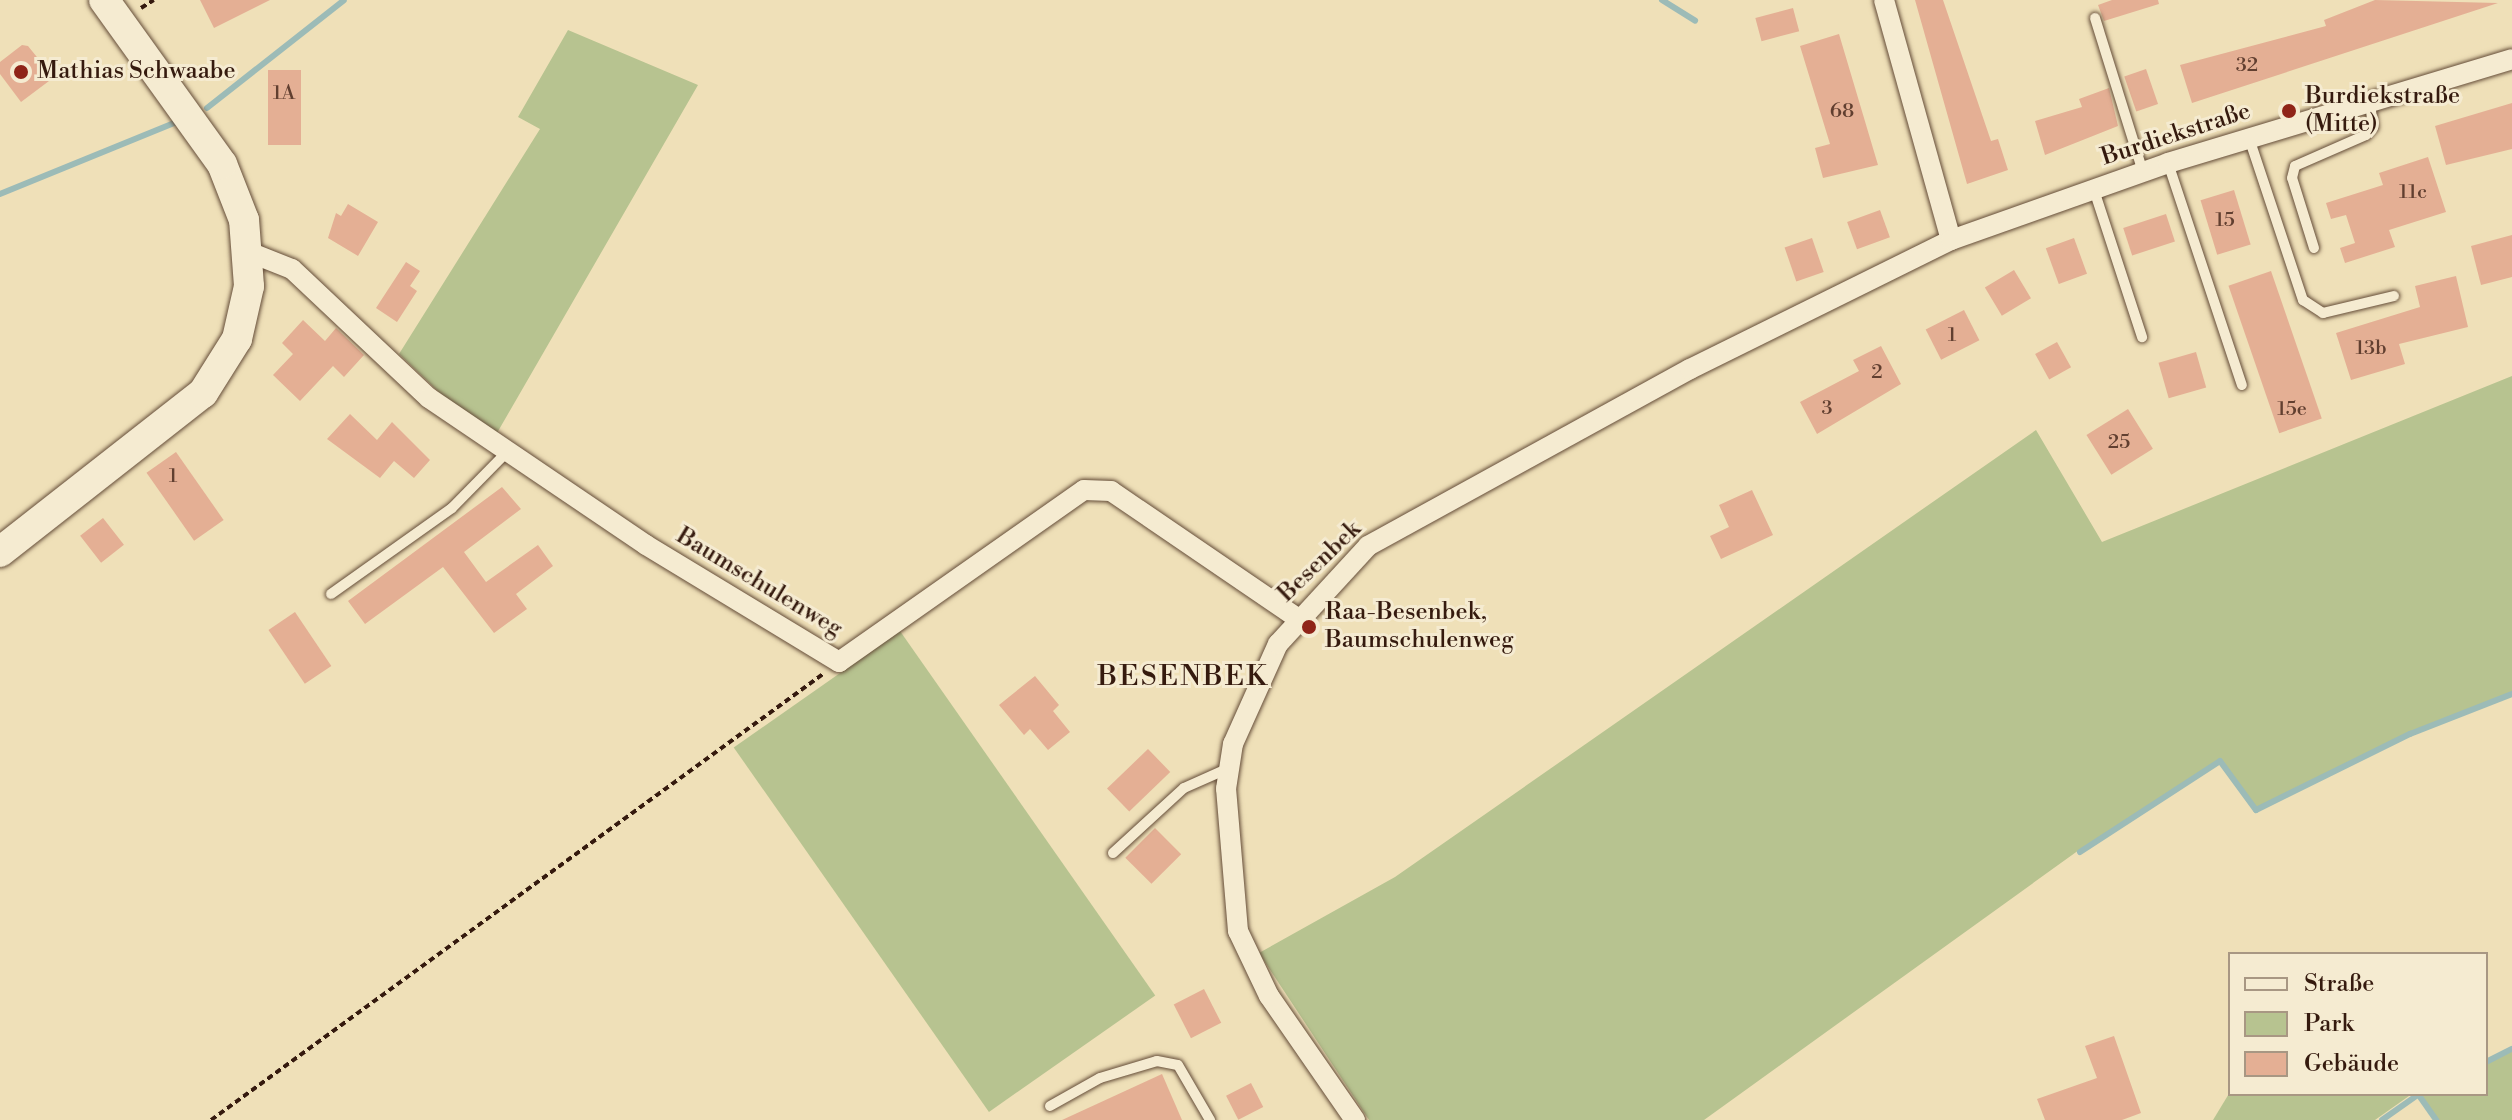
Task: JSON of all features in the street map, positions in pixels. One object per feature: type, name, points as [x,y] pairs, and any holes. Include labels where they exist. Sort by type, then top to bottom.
[{"type":"main road","points":[[0,552],[203,393],[237,339],[249,286],[249,252],[244,220],[222,164],[104,0]]},
{"type":"street","points":[[1884,0],[1951,240]]},
{"type":"street","name":"Burdiekstraße","points":[[1951,240],[2168,163],[2512,59]]},
{"type":"street","name":"Besenbek","points":[[1352,1119],[1269,996],[1238,931],[1230,868],[1229,768],[1248,706],[1297,618],[1368,546],[1690,369],[1951,240]]},
{"type":"street","name":"Baumschulenweg","points":[[249,252],[292,269],[429,398],[646,545],[839,662],[1084,490],[1111,491],[1297,618]]},
{"type":"lane","points":[[2095,18],[2143,172]]},
{"type":"lane","points":[[2314,248],[2292,178],[2295,166],[2366,135],[2373,127],[2370,101]]},
{"type":"lane","points":[[2249,138],[2303,300],[2323,313],[2394,296]]},
{"type":"lane","points":[[2168,163],[2242,385]]},
{"type":"lane","points":[[2094,190],[2142,337]]},
{"type":"lane","points":[[331,594],[452,508],[507,452]]},
{"type":"lane","points":[[1113,853],[1184,788],[1229,768]]},
{"type":"lane","points":[[1050,1106],[1100,1078],[1157,1061],[1178,1065],[1210,1120]]},
{"type":"path","points":[[211,1120],[839,662]]},
{"type":"green space","points":[[568,30],[698,85],[497,433],[441,394],[399,354],[540,129],[518,117]]},
{"type":"green space","points":[[2512,376],[2512,692],[2410,732],[2257,808],[2220,760],[2079,850],[1704,1120],[1369,1120],[1259,953],[1395,877],[2036,430],[2102,542]]},
{"type":"green space","points":[[900,631],[1155,996],[989,1112],[734,747]]},
{"type":"green space","points":[[2512,1051],[2512,1120],[2438,1120],[2422,1096],[2488,1096],[2488,1062]]},
{"type":"green space","points":[[2228,1095],[2409,1096],[2375,1120],[2213,1120]]},
{"type":"building","points":[[200,0],[270,0],[214,28]]},
{"type":"building","points":[[1915,0],[1943,0],[1991,141],[1998,139],[2008,170],[1967,184]]},
{"type":"building","points":[[2112,0],[2158,0],[2159,4],[2104,21],[2098,5]]},
{"type":"building","points":[[2375,0],[2498,3],[2192,103],[2180,65],[2326,26],[2324,20]]},
{"type":"building","points":[[1793,8],[1799,31],[1762,41],[1755,18]]},
{"type":"building","points":[[1839,34],[1878,165],[1823,178],[1815,148],[1830,144],[1800,46]]},
{"type":"building","name":"Mathias Schwaabe","points":[[22,45],[28,46],[45,67],[41,70],[49,81],[21,102],[0,74],[0,62]]},
{"type":"building","points":[[2146,69],[2158,104],[2136,111],[2124,76]]},
{"type":"building","points":[[268,70],[301,70],[301,145],[268,145]]},
{"type":"building","points":[[2109,88],[2118,126],[2045,155],[2035,121],[2082,107],[2079,99]]},
{"type":"building","points":[[2512,103],[2512,149],[2446,165],[2435,126]]},
{"type":"building","points":[[2428,157],[2446,212],[2389,230],[2395,247],[2345,263],[2340,248],[2355,243],[2346,215],[2331,219],[2326,203],[2383,185],[2379,173]]},
{"type":"building","points":[[2234,190],[2251,245],[2217,255],[2201,200]]},
{"type":"building","points":[[348,204],[378,222],[358,256],[328,238],[336,213],[341,216]]},
{"type":"building","points":[[1880,210],[1890,237],[1857,249],[1847,222]]},
{"type":"building","points":[[2166,214],[2175,242],[2132,255],[2123,228]]},
{"type":"building","points":[[2512,235],[2512,277],[2481,285],[2471,246]]},
{"type":"building","points":[[1812,238],[1824,272],[1796,281],[1785,247]]},
{"type":"building","points":[[2074,238],[2087,274],[2059,284],[2046,248]]},
{"type":"building","points":[[406,262],[420,271],[410,286],[417,291],[397,322],[376,308]]},
{"type":"building","points":[[2014,270],[2031,298],[2002,316],[1985,288]]},
{"type":"building","points":[[2271,271],[2322,419],[2279,433],[2228,286]]},
{"type":"building","points":[[2456,276],[2468,327],[2399,344],[2405,364],[2351,380],[2336,333],[2420,307],[2415,286]]},
{"type":"building","points":[[1964,310],[1979,340],[1941,360],[1926,330]]},
{"type":"building","points":[[303,320],[325,341],[336,328],[364,355],[344,377],[333,366],[300,401],[273,375],[293,354],[282,343]]},
{"type":"building","points":[[2057,342],[2071,367],[2049,379],[2035,354]]},
{"type":"building","points":[[1881,346],[1901,384],[1817,434],[1800,402],[1859,371],[1853,360]]},
{"type":"building","points":[[2196,352],[2206,388],[2169,398],[2159,363]]},
{"type":"building","points":[[2128,409],[2153,449],[2111,475],[2086,435]]},
{"type":"building","points":[[350,414],[377,440],[392,422],[430,460],[414,478],[394,461],[380,478],[327,439]]},
{"type":"building","points":[[176,452],[224,520],[194,541],[147,473]]},
{"type":"building","points":[[502,487],[521,509],[464,552],[486,582],[538,545],[553,566],[516,594],[527,609],[494,633],[443,567],[365,624],[348,601]]},
{"type":"building","points":[[1752,490],[1773,535],[1721,559],[1710,536],[1729,527],[1719,505]]},
{"type":"building","points":[[103,518],[124,545],[101,563],[80,536]]},
{"type":"building","points":[[295,612],[331,666],[305,684],[268,630]]},
{"type":"building","points":[[1035,676],[1059,705],[1053,711],[1070,732],[1048,750],[1030,729],[1024,735],[999,705]]},
{"type":"building","points":[[1148,749],[1170,772],[1129,812],[1107,789]]},
{"type":"building","points":[[1155,828],[1181,854],[1151,884],[1125,858]]},
{"type":"building","points":[[1204,989],[1221,1023],[1191,1038],[1174,1004]]},
{"type":"building","points":[[2114,1036],[2141,1113],[2122,1120],[2045,1120],[2037,1099],[2097,1078],[2085,1046]]},
{"type":"building","points":[[1162,1074],[1182,1120],[1062,1120]]},
{"type":"building","points":[[1251,1083],[1263,1107],[1238,1120],[1226,1096]]},
{"type":"waterway","points":[[207,108],[344,0]]},
{"type":"waterway","points":[[1662,0],[1695,21]]},
{"type":"waterway","points":[[0,194],[176,122]]},
{"type":"waterway","points":[[2080,852],[2220,761],[2256,810],[2410,734],[2512,694]]},
{"type":"waterway","points":[[2488,1061],[2512,1049]]},
{"type":"waterway","points":[[2382,1120],[2416,1096]]},
{"type":"waterway","points":[[2419,1096],[2436,1120]]},
{"type":"place","name":"Mathias Schwaabe","points":[[21,72]]},
{"type":"place","name":"Burdiekstraße (Mitte)","points":[[2289,111]]},
{"type":"place","name":"Raa-Besenbek, Baumschulenweg","points":[[1309,627]]},
{"type":"district","name":"BESENBEK","points":[[1183,677]]}]
